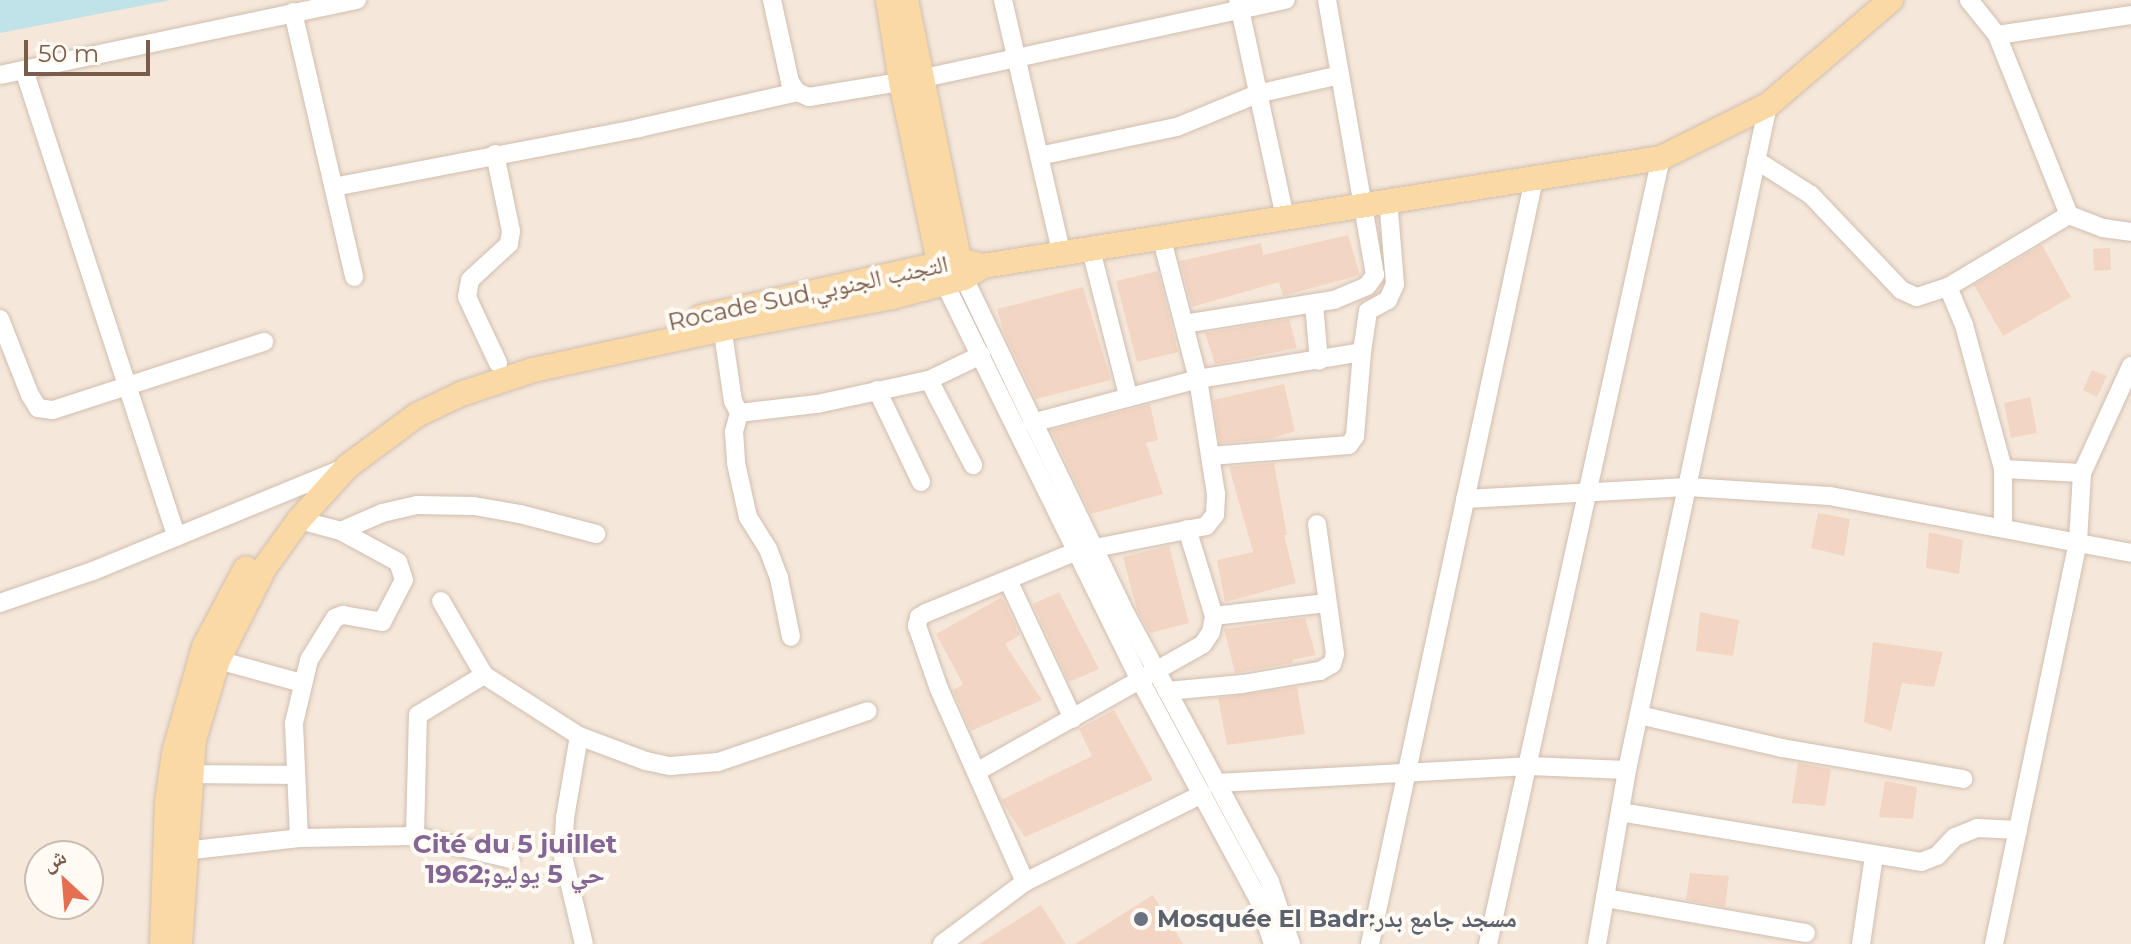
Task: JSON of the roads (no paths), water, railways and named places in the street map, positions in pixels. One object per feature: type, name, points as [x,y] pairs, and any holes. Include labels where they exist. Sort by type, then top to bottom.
[{"type":"main road","points":[[888,0],[913,80],[957,270]]},
{"type":"main road","points":[[906,0],[913,80]]},
{"type":"main road","name":"Rocade Sud,التجنب الجنوبي","points":[[162,944],[167,803],[174,753],[204,647],[225,603],[252,558],[308,483],[377,421],[419,396],[498,363],[957,270],[1062,256],[1161,236],[1661,158],[1768,105],[1891,0]]},
{"type":"main road","name":"Rocade Sud,التجنب الجنوبي","points":[[180,944],[190,774],[201,708],[218,660],[265,567],[299,520],[348,466],[417,415],[484,385],[721,320]]},
{"type":"street","points":[[0,75],[357,0]]},
{"type":"street","points":[[772,0],[785,69],[797,92]]},
{"type":"street","points":[[1003,0],[1062,256]]},
{"type":"street","points":[[334,187],[639,128],[797,92],[809,97],[913,80],[1239,4],[1286,0]]},
{"type":"street","points":[[1184,324],[1314,304],[1367,286],[1375,275],[1327,0]]},
{"type":"street","points":[[1969,0],[1997,35],[2069,215],[2103,228],[2131,232]]},
{"type":"street","points":[[1239,4],[1285,217]]},
{"type":"street","points":[[293,12],[354,277]]},
{"type":"street","points":[[1997,35],[2131,15]]},
{"type":"street","points":[[24,70],[177,537]]},
{"type":"street","points":[[1039,156],[1177,127],[1257,94],[1340,75]]},
{"type":"street","points":[[1597,944],[1627,770],[1768,105]]},
{"type":"street","points":[[495,154],[511,231],[509,244],[470,280],[467,297],[498,363]]},
{"type":"street","points":[[1488,944],[1661,158]]},
{"type":"street","points":[[1756,160],[1811,195],[1901,290],[1917,297],[1948,287],[2069,215]]},
{"type":"street","points":[[1370,944],[1404,771],[1534,179]]},
{"type":"street","points":[[1210,456],[1349,445],[1355,436],[1368,311],[1388,300],[1395,284],[1388,199]]},
{"type":"street","points":[[1025,882],[939,689],[917,626],[919,617],[926,613],[1084,549],[1206,526],[1215,515],[1216,494],[1198,379],[1161,236]]},
{"type":"street","points":[[1091,250],[1128,395]]},
{"type":"street","points":[[957,270],[981,355],[1084,549],[1167,691],[1191,752],[1258,898],[1273,944]]},
{"type":"street","points":[[957,270],[1032,423],[1141,682],[1191,752]]},
{"type":"street","points":[[1948,287],[1964,325],[2003,469],[2006,492],[2003,528]]},
{"type":"street","points":[[1314,304],[1319,361]]},
{"type":"street","points":[[0,319],[38,408],[53,410],[264,342]]},
{"type":"street","points":[[721,320],[733,401],[739,413],[734,432],[742,490],[748,517],[768,549],[779,578],[791,637]]},
{"type":"street","points":[[1032,423],[1128,395],[1198,379],[1362,352]]},
{"type":"street","points":[[739,413],[817,404],[929,380],[981,355]]},
{"type":"street","points":[[1994,944],[2078,541],[2082,473],[2131,366]]},
{"type":"street","points":[[929,380],[973,465]]},
{"type":"street","points":[[877,390],[921,482]]},
{"type":"street","points":[[0,603],[93,571],[348,466]]},
{"type":"street","points":[[2003,469],[2082,473]]},
{"type":"street","points":[[1465,499],[1688,487],[1830,496],[2131,553]]},
{"type":"street","points":[[341,531],[382,513],[417,505],[474,506],[520,514],[596,534]]},
{"type":"street","points":[[299,520],[341,531],[398,562],[404,580],[382,622],[343,615],[335,618],[309,660],[294,723],[299,838]]},
{"type":"street","points":[[1167,691],[1320,671],[1332,664],[1335,654],[1317,524]]},
{"type":"street","points":[[978,771],[1141,682],[1203,644],[1211,632],[1214,616],[1187,529]]},
{"type":"street","points":[[1008,580],[1073,719]]},
{"type":"street","points":[[441,601],[484,675],[579,736],[646,761],[670,766],[718,762],[868,711]]},
{"type":"street","points":[[1214,616],[1326,603]]},
{"type":"street","points":[[218,660],[302,683]]},
{"type":"street","points":[[415,836],[418,715],[484,675]]},
{"type":"street","points":[[1639,715],[1782,748],[1963,779]]},
{"type":"street","points":[[579,736],[565,818],[563,856],[584,944]]},
{"type":"street","points":[[942,944],[1025,882],[1210,788],[1404,771],[1529,766],[1627,770]]},
{"type":"street","points":[[190,774],[295,775]]},
{"type":"street","points":[[1210,788],[1270,882],[1291,944]]},
{"type":"street","points":[[1620,812],[1921,862],[1937,856],[1955,837],[1977,828],[2018,830]]},
{"type":"street","points":[[184,851],[299,838],[415,836],[510,859]]},
{"type":"street","points":[[1861,944],[1874,856]]},
{"type":"street","points":[[1605,898],[1806,933]]},
{"type":"water","points":[[0,0],[171,0],[0,33]]},
{"type":"place","name":"Mosquée El Badr;مسجد جامع بدر","points":[[1141,919]]},
{"type":"district","name":"Cité du 5 juillet 1962;حي 5 يوليو","points":[[515,860]]}]
